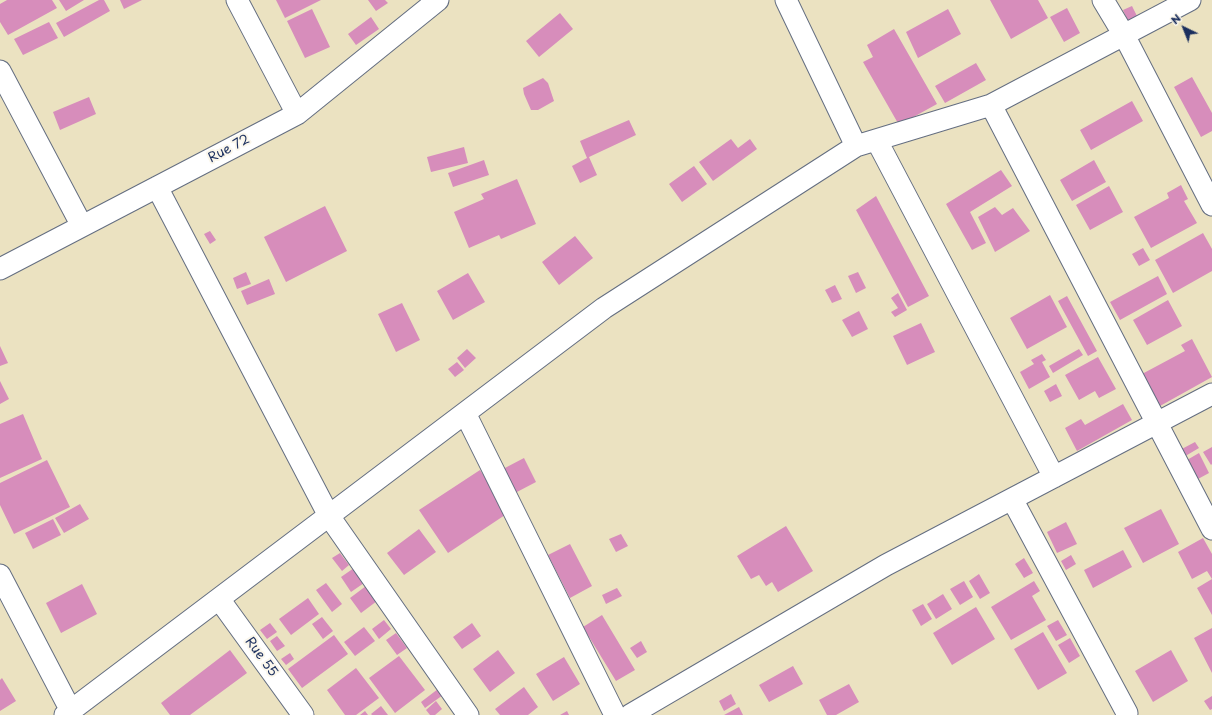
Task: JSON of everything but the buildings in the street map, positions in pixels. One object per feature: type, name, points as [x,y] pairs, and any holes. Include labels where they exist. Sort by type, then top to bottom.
[{"type":"street","points":[[238,0],[297,114]]},
{"type":"street","name":"Rue 72","points":[[0,269],[297,114],[438,0]]},
{"type":"street","points":[[786,0],[856,146]]},
{"type":"street","points":[[1103,0],[1124,35],[1212,205]]},
{"type":"street","points":[[0,575],[68,713],[604,308],[856,146],[877,141],[991,105],[1190,0]]},
{"type":"street","points":[[0,70],[82,226]]},
{"type":"street","points":[[991,105],[1212,529]]},
{"type":"street","points":[[877,141],[1054,477]]},
{"type":"street","points":[[157,186],[329,516],[468,715]]},
{"type":"street","points":[[630,715],[886,565],[1212,394]]},
{"type":"street","points":[[465,413],[616,715]]},
{"type":"street","points":[[1012,499],[1128,713]]},
{"type":"street","name":"Rue 55","points":[[219,598],[303,715]]}]
